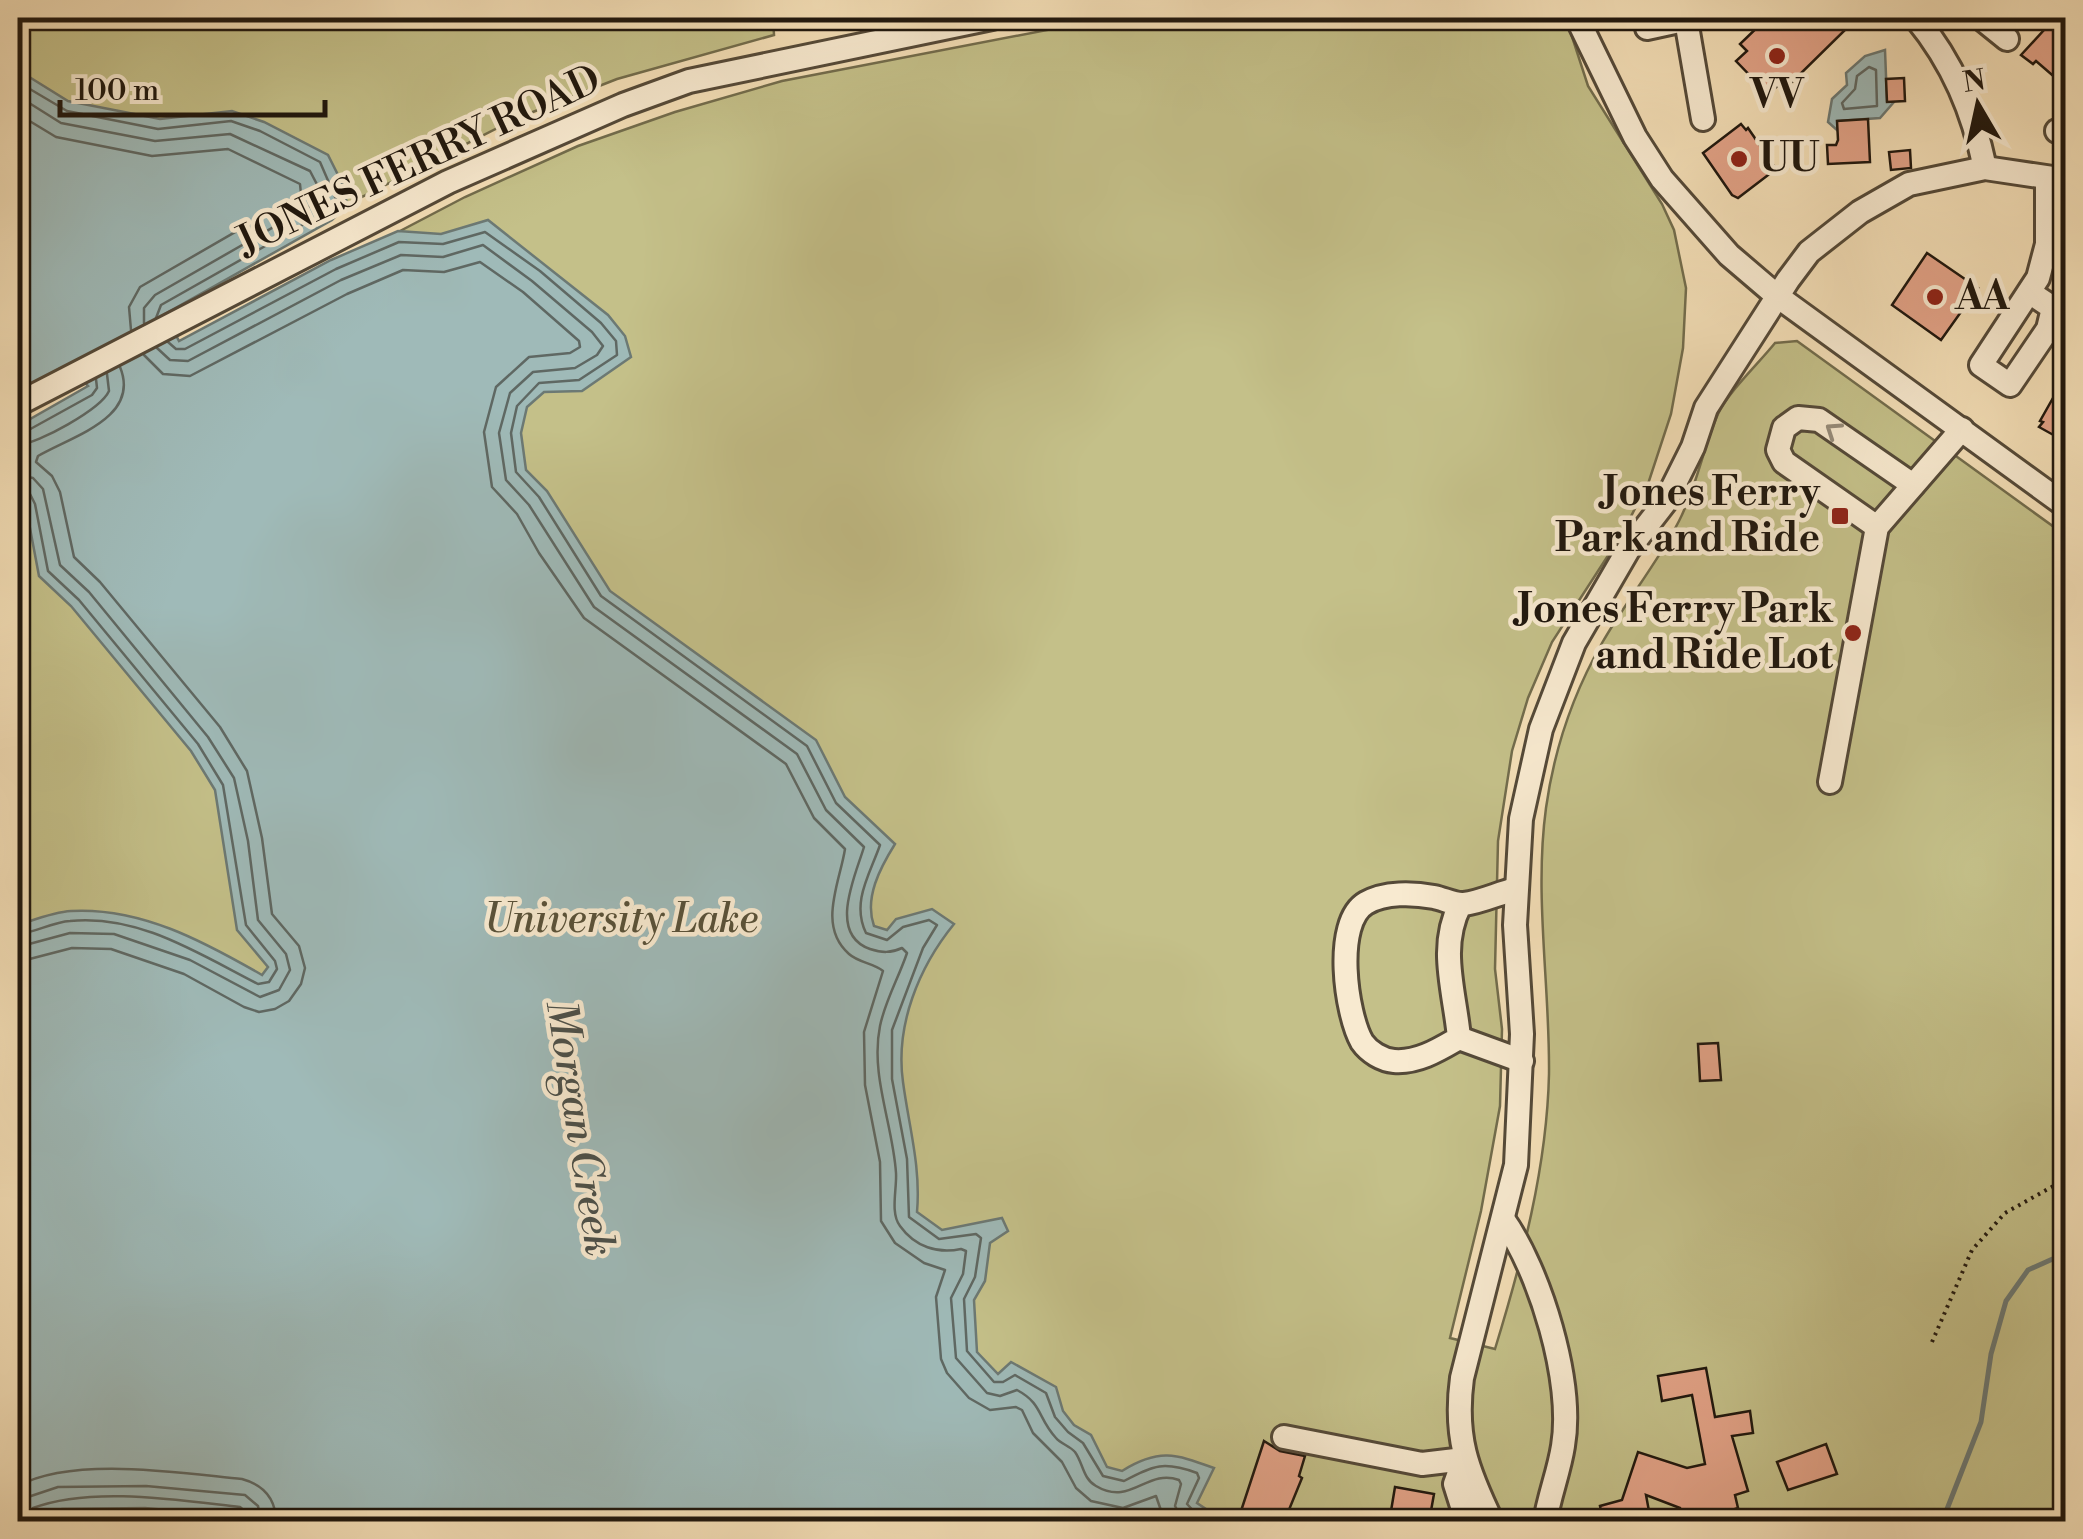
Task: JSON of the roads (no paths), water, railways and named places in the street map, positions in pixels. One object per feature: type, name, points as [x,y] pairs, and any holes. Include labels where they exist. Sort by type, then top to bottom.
[{"type":"street","name":"JONES FERRY ROAD","points":[[18,404],[448,182],[623,104],[744,68],[992,18]]},
{"type":"street","points":[[1578,18],[1611,92],[1662,179],[1729,255],[1777,296],[2066,506]]},
{"type":"street","points":[[1981,18],[2006,39]]},
{"type":"street","points":[[1647,28],[1689,19],[1703,119]]},
{"type":"street","points":[[1929,22],[1964,93],[1985,168]]},
{"type":"street","points":[[1492,1522],[1464,1458],[1458,1408],[1462,1378],[1516,1165],[1522,1061],[1515,925],[1519,836],[1546,715],[1574,643],[1628,550],[1666,502],[1706,408],[1777,296],[1809,252],[1860,212],[1909,184],[1985,168],[2056,180],[2046,244],[2038,278],[2030,292]]},
{"type":"street","points":[[1877,527],[1784,462],[1778,450],[1784,428],[1798,418],[1819,420],[1913,485]]},
{"type":"street","points":[[1830,782],[1877,527],[1962,429]]},
{"type":"street","points":[[1516,888],[1460,905],[1432,896],[1380,896],[1362,905],[1352,918],[1345,945],[1354,1022],[1364,1045],[1379,1057],[1395,1061],[1420,1058],[1459,1038],[1522,1061]]},
{"type":"street","points":[[1459,1038],[1449,952],[1450,926],[1460,905]]},
{"type":"street","points":[[1503,1219],[1539,1288],[1552,1334],[1564,1406],[1564,1444],[1545,1522]]},
{"type":"street","points":[[1284,1437],[1422,1464],[1464,1458]]},
{"type":"street","points":[[1464,1458],[1455,1484],[1467,1522]]},
{"type":"water","points":[[1885,50],[1887,101],[1894,102],[1880,118],[1838,121],[1838,131],[1828,122],[1832,99],[1847,85],[1846,73],[1865,56]]},
{"type":"water","name":"University Lake","points":[[18,70],[68,101],[160,119],[232,111],[264,122],[328,155],[344,187],[347,205],[332,220],[165,314],[179,341],[331,260],[398,231],[441,234],[488,220],[608,315],[625,336],[631,357],[582,391],[544,392],[527,407],[521,433],[526,470],[547,491],[610,591],[816,740],[845,797],[895,844],[872,894],[874,926],[887,930],[896,919],[932,909],[954,924],[930,959],[912,998],[901,1061],[916,1163],[917,1212],[942,1230],[1002,1218],[1008,1231],[990,1243],[985,1281],[974,1300],[977,1352],[998,1374],[1011,1362],[1056,1387],[1063,1411],[1074,1425],[1091,1435],[1107,1467],[1122,1471],[1146,1459],[1167,1456],[1214,1468],[1197,1503],[1224,1521],[292,1522],[145,1508],[62,1509],[18,1521],[18,925],[64,912],[122,915],[194,939],[262,975],[268,967],[237,930],[215,790],[191,751],[71,606],[39,576],[26,507],[18,487],[18,426],[88,386],[68,365],[18,391]]},
{"type":"waterway","name":"Morgan Creek","points":[[1942,1522],[1981,1422],[1991,1354],[2006,1301],[2028,1270],[2066,1253]]},
{"type":"place","name":"VV","points":[[1777,56]]},
{"type":"place","name":"UU","points":[[1739,159]]},
{"type":"place","name":"AA","points":[[1935,297]]},
{"type":"place","name":"Jones Ferry Park and Ride","points":[[1840,516]]},
{"type":"place","name":"Jones Ferry Park and Ride Lot","points":[[1853,633]]}]
